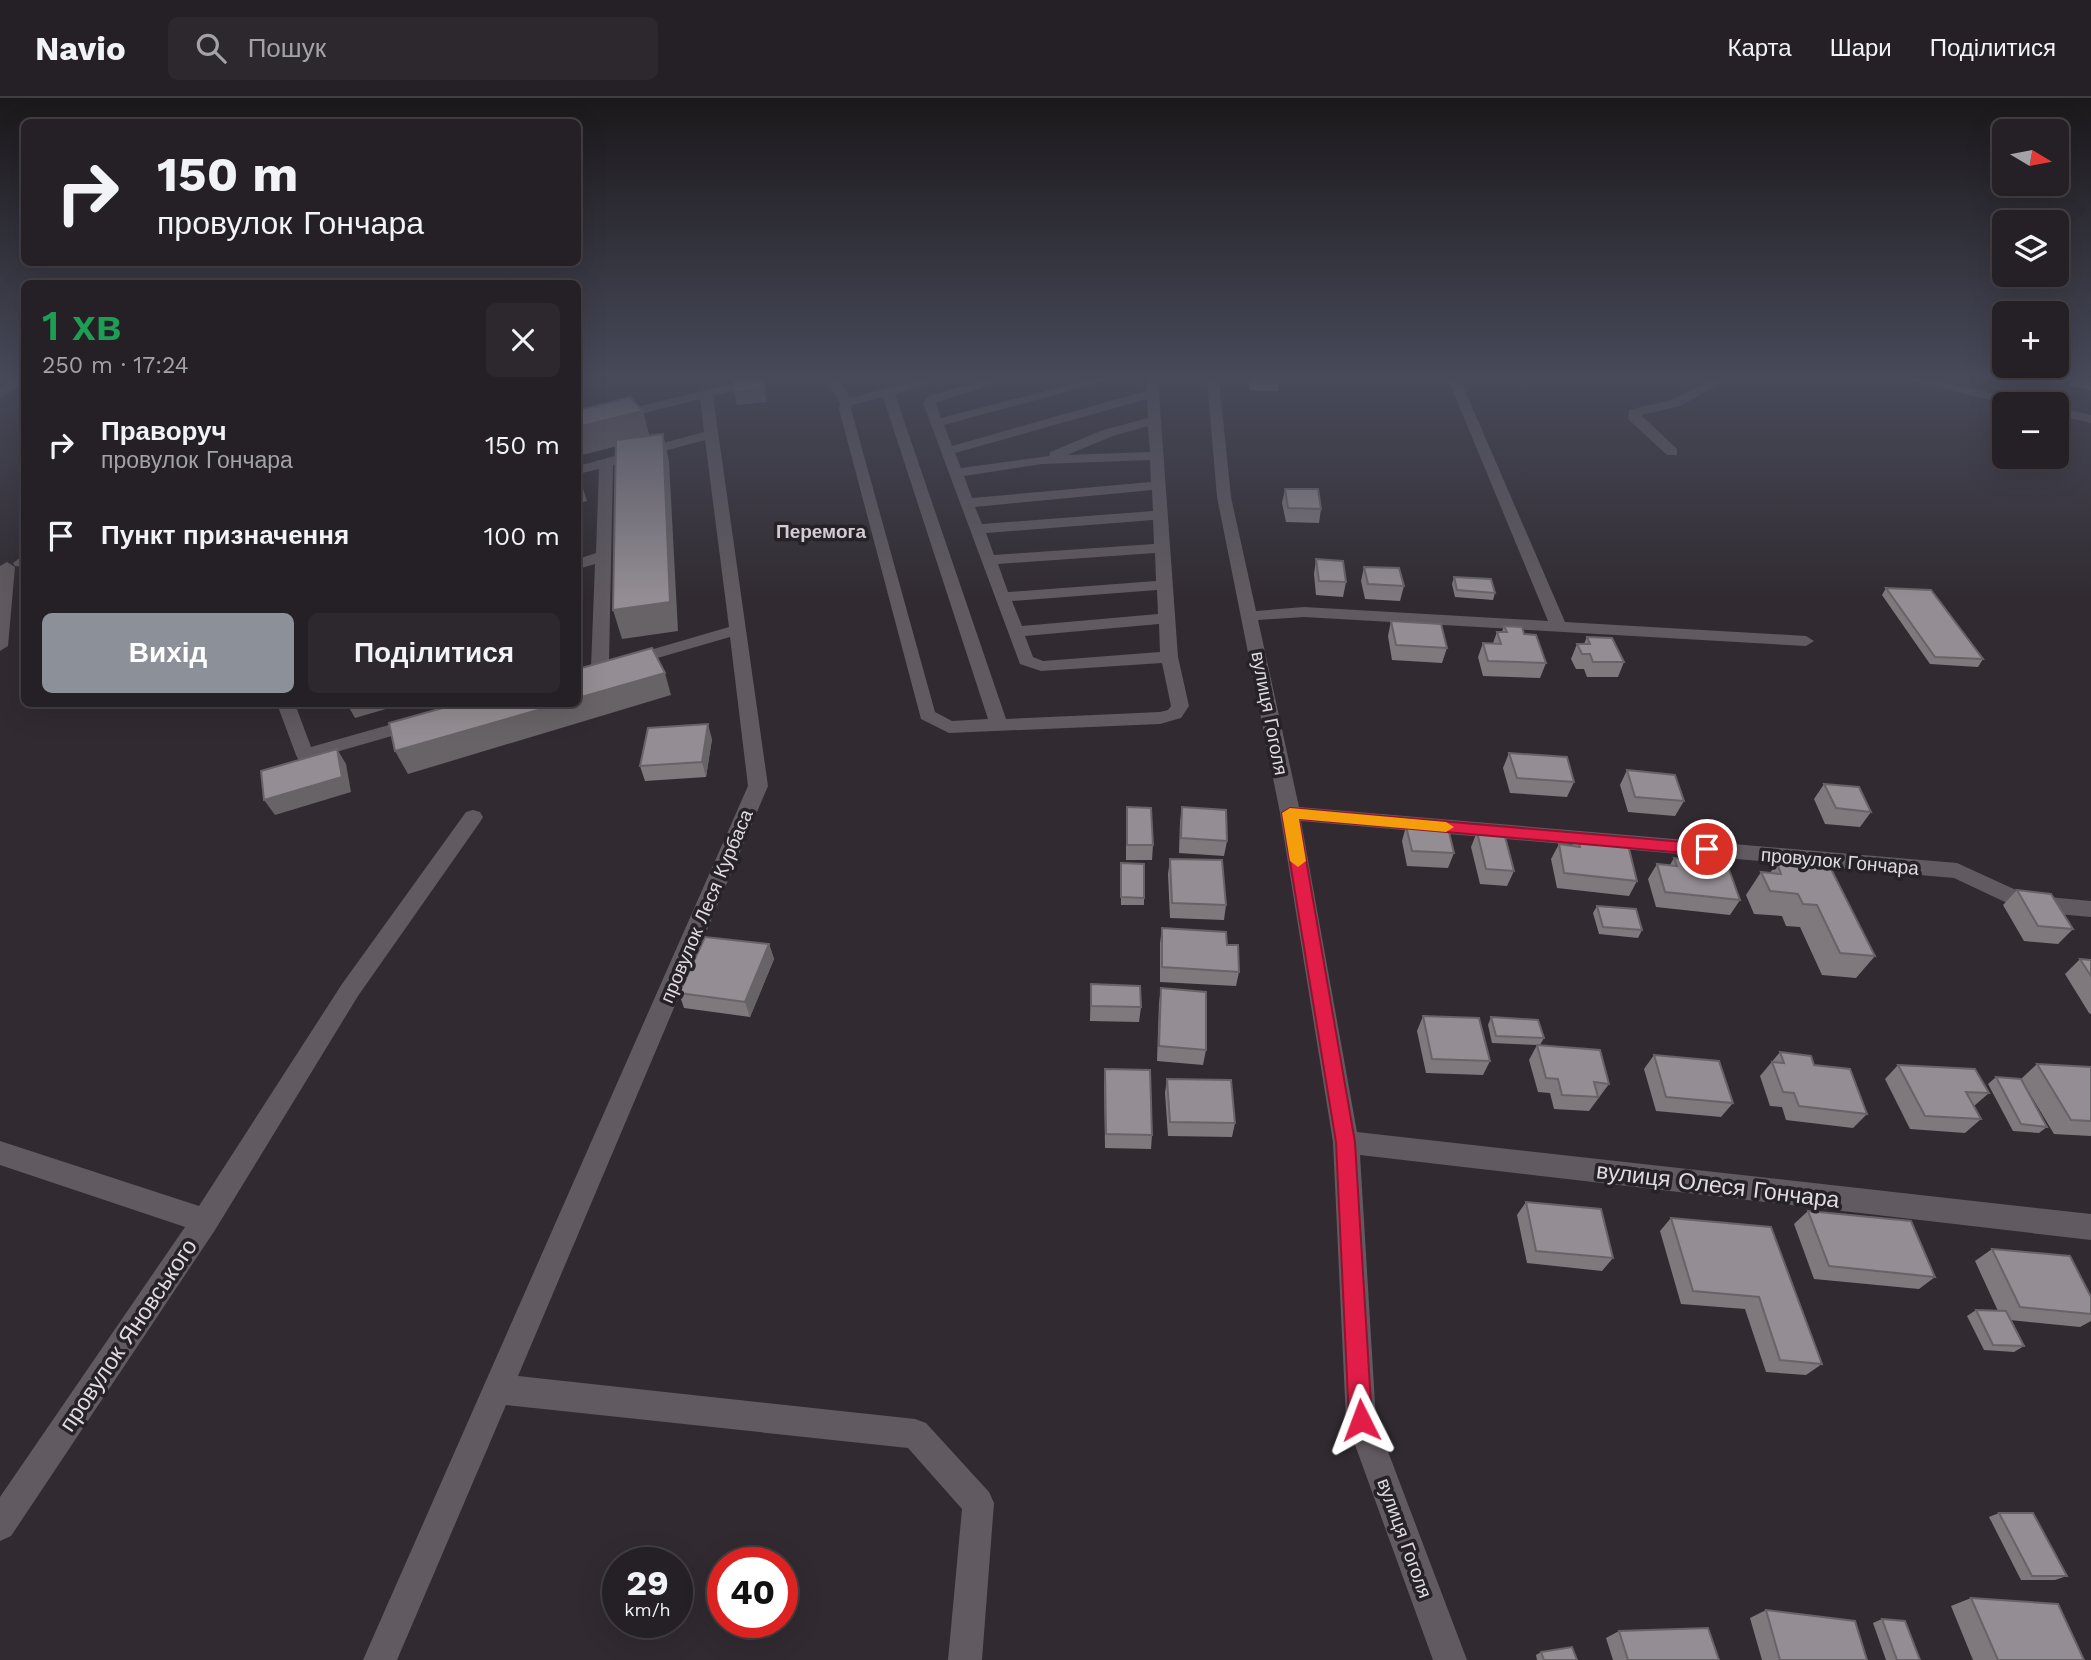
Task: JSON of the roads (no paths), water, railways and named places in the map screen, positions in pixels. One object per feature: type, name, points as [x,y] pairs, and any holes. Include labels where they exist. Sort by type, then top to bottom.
[{"type":"street","points":[[581,469],[644,452]]},
{"type":"street","name":"провулок Леся Курбаса","points":[[380,1660],[758,786],[714,452]]},
{"type":"street","points":[[856,452],[927,715],[949,727],[1160,719],[1175,714],[1181,706],[1168,657],[1158,452]]},
{"type":"street","points":[[908,452],[999,725]]},
{"type":"street","points":[[948,452],[1026,660],[1041,666],[1168,657]]},
{"type":"street","points":[[1042,460],[1062,452]]},
{"type":"street","name":"вулиця Гоголя","points":[[1220,452],[1224,497],[1251,616],[1290,813],[1346,1142],[1361,1420],[1450,1660]]},
{"type":"street","points":[[1485,452],[1559,625]]},
{"type":"street","points":[[956,473],[1042,460],[1158,456]]},
{"type":"street","points":[[600,670],[606,462]]},
{"type":"street","points":[[967,503],[1160,485]]},
{"type":"street","points":[[977,529],[1161,515]]},
{"type":"street","points":[[989,560],[1163,548]]},
{"type":"street","points":[[581,563],[603,556]]},
{"type":"street","points":[[0,646],[15,564]]},
{"type":"street","points":[[1003,597],[1165,584]]},
{"type":"street","points":[[1251,616],[1304,612],[1806,641]]},
{"type":"street","points":[[1016,632],[1166,618]]},
{"type":"street","points":[[581,675],[737,630]]},
{"type":"street","points":[[287,707],[305,755],[432,718]]},
{"type":"street","name":"провулок Гончара","points":[[1290,813],[1957,871],[2024,903],[2091,909]]},
{"type":"street","points":[[205,1220],[350,990],[473,817]]},
{"type":"street","name":"вулиця Олеся Гончара","points":[[1346,1142],[2091,1227]]},
{"type":"street","name":"провулок Яновського","points":[[0,1153],[205,1220],[0,1525]]},
{"type":"street","points":[[498,1389],[915,1434],[978,1503],[965,1660]]},
{"type":"district","name":"Перемога","points":[[821,531]]}]
